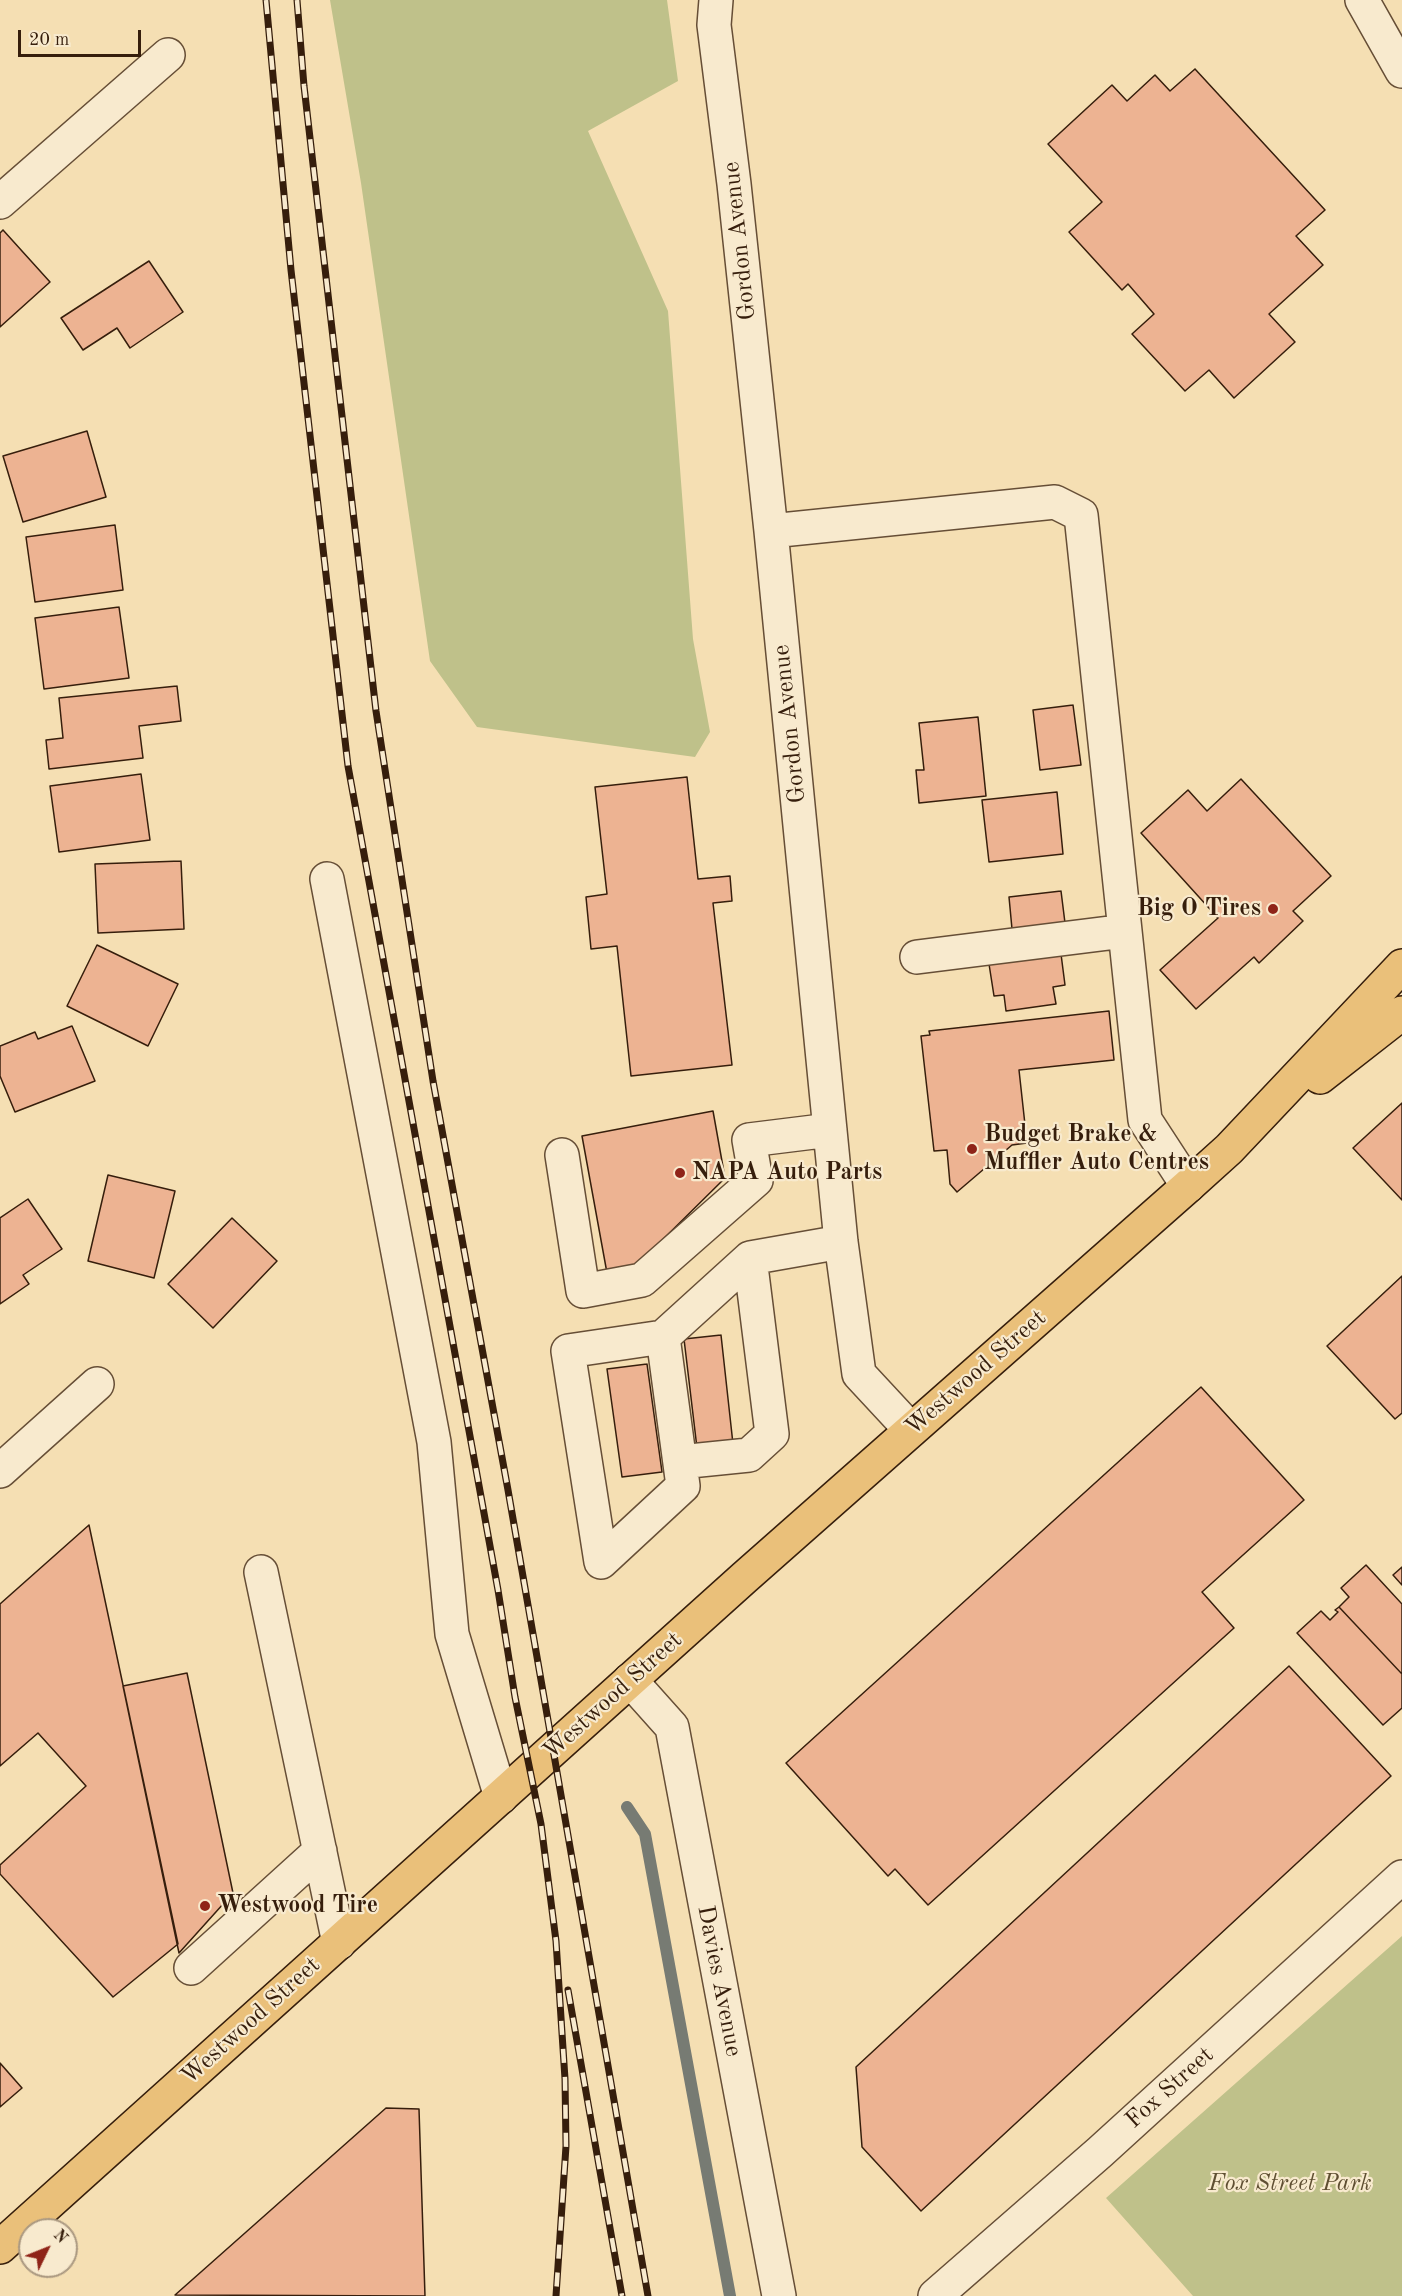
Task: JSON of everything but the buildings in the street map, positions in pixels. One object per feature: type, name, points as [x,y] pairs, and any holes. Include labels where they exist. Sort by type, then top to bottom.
[{"type":"main road","name":"Westwood Street","points":[[1229,1149],[1402,966]]},
{"type":"main road","name":"Westwood Street","points":[[0,2247],[910,1430],[1229,1149],[1402,1012]]},
{"type":"street","name":"Gordon Avenue","points":[[716,0],[714,25],[734,184],[771,531],[841,1242],[860,1374],[910,1430]]},
{"type":"street","points":[[1362,0],[1402,71]]},
{"type":"street","points":[[0,202],[168,55]]},
{"type":"street","points":[[771,531],[1055,502],[1081,514],[1145,1120],[1188,1186]]},
{"type":"street","points":[[327,879],[434,1442],[452,1634],[501,1797]]},
{"type":"street","points":[[917,957],[1125,931]]},
{"type":"street","points":[[562,1155],[583,1291],[642,1280],[756,1180],[749,1140],[830,1130]]},
{"type":"street","points":[[663,1336],[683,1486],[602,1562],[568,1351],[663,1336],[750,1258],[841,1242]]},
{"type":"street","points":[[680,1462],[749,1455],[772,1434],[750,1258]]},
{"type":"street","points":[[0,1471],[97,1384]]},
{"type":"street","points":[[261,1572],[339,1942]]},
{"type":"street","name":"Davies Avenue","points":[[630,1680],[672,1727],[778,2296]]},
{"type":"street","points":[[191,1968],[320,1851]]},
{"type":"street","name":"Fox Street","points":[[935,2296],[1100,2152],[1402,1877]]},
{"type":"green space","points":[[330,0],[667,0],[678,81],[588,131],[668,311],[693,639],[710,732],[695,757],[477,727],[430,661],[361,183]]},
{"type":"green space","name":"Fox Street Park","points":[[1402,1936],[1402,2296],[1193,2296],[1106,2198]]},
{"type":"waterway","points":[[627,1807],[645,1834],[730,2296]]},
{"type":"railway","points":[[266,0],[291,270],[348,766],[498,1590],[515,1697],[541,1824],[556,1941],[565,2079],[566,2146],[556,2296]]},
{"type":"railway","points":[[297,0],[304,86],[376,711],[433,1081],[508,1490],[648,2296]]},
{"type":"railway","points":[[568,1990],[622,2296]]},
{"type":"place","name":"Big O Tires","points":[[1273,909]]},
{"type":"place","name":"Budget Brake & Muffler Auto Centres","points":[[972,1149]]},
{"type":"place","name":"NAPA Auto Parts","points":[[680,1173]]},
{"type":"place","name":"Westwood Tire","points":[[205,1906]]}]
